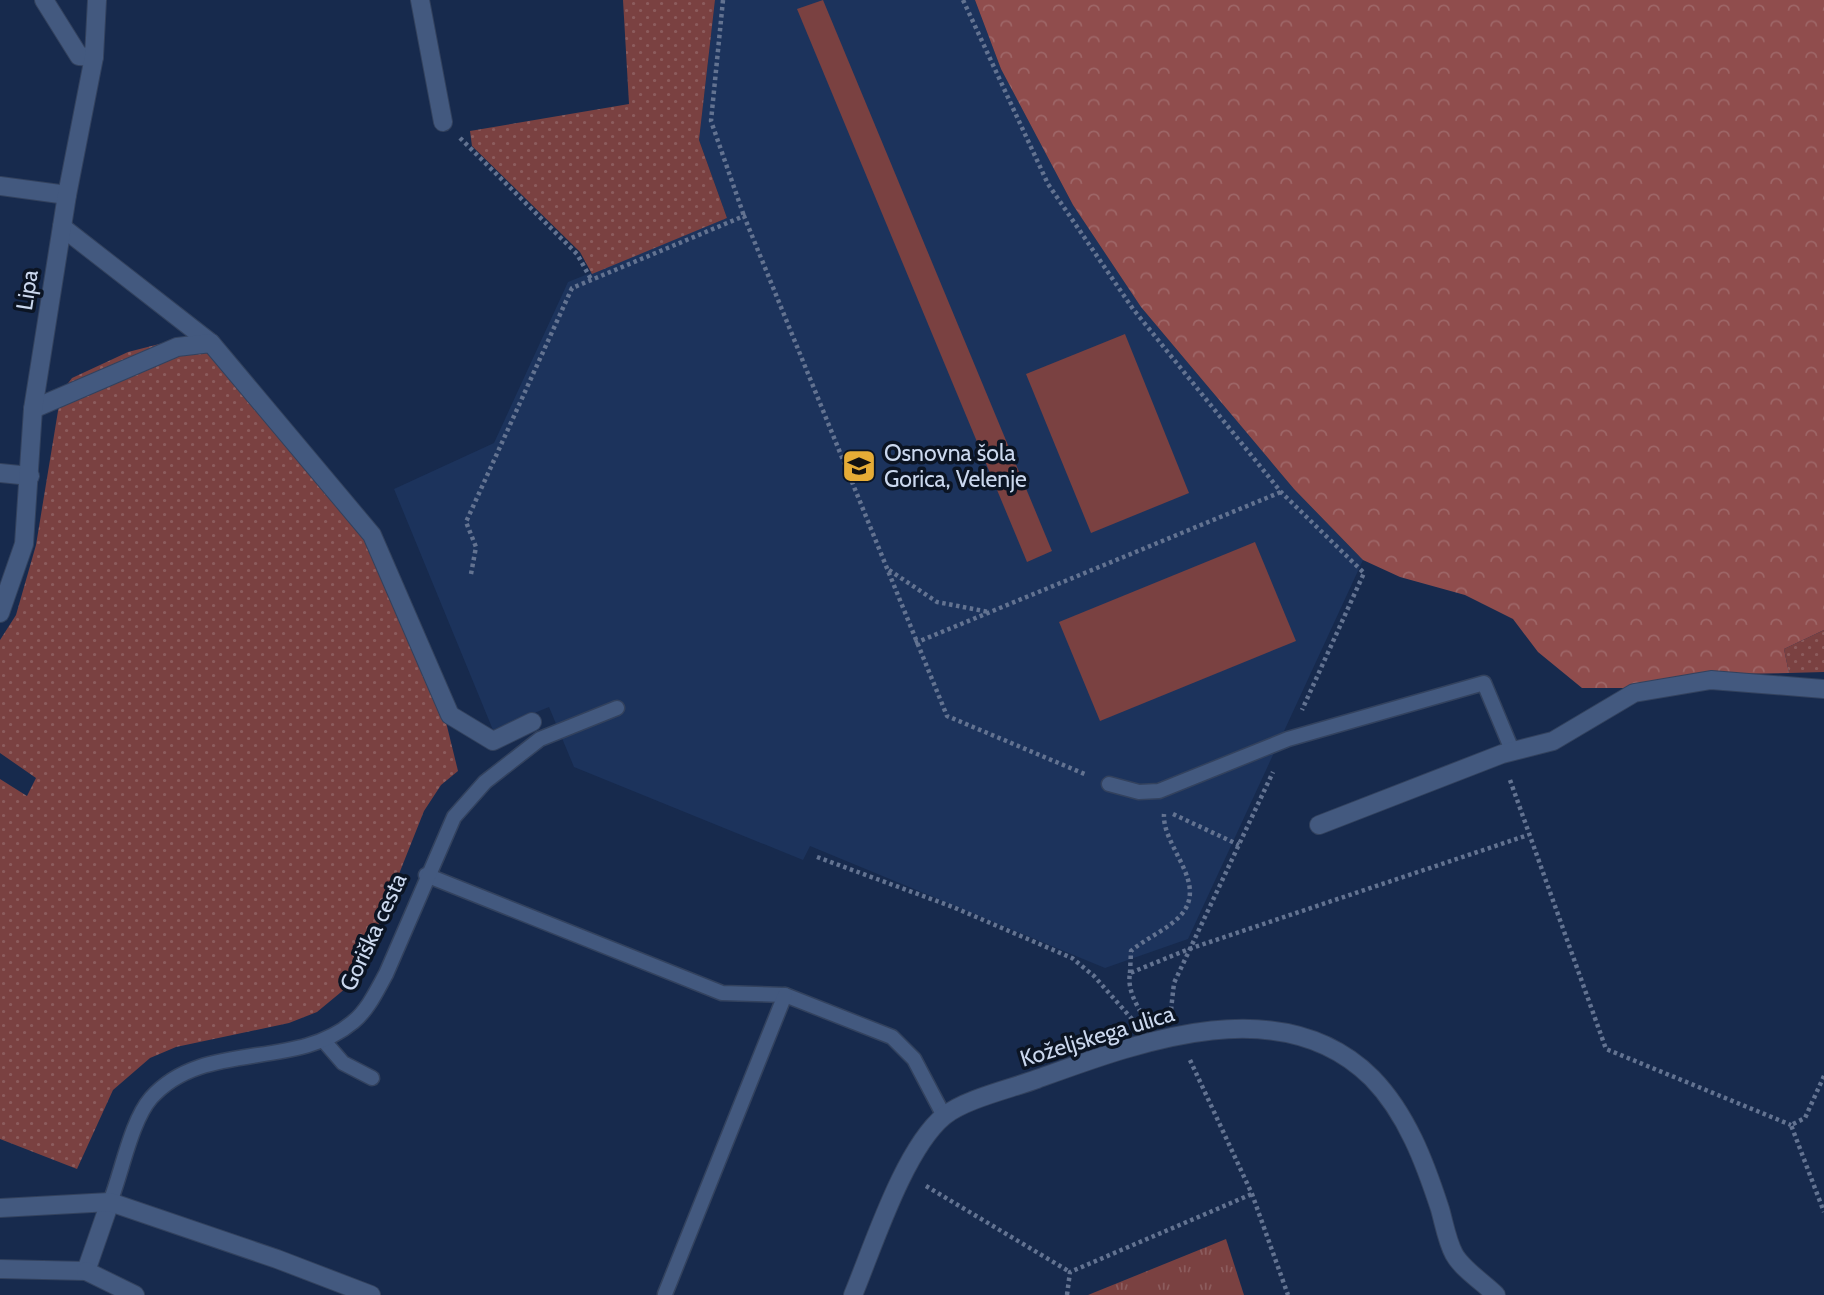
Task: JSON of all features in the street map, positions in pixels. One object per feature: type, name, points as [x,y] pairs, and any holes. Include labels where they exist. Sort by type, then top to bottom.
[{"type":"street","points":[[44,0],[79,56],[94,57]]},
{"type":"street","name":"Lipa","points":[[0,612],[24,544],[33,409],[67,195],[94,57],[97,0]]},
{"type":"street","points":[[420,0],[443,122]]},
{"type":"street","points":[[0,186],[67,195]]},
{"type":"street","points":[[62,227],[211,343],[372,535],[450,715],[493,741],[533,722]]},
{"type":"street","points":[[33,409],[177,347],[211,343]]},
{"type":"street","points":[[0,474],[30,476]]},
{"type":"street","points":[[1320,825],[1507,752],[1553,741],[1634,693],[1711,680],[1824,689]]},
{"type":"street","name":"Koželjskega ulica","points":[[853,1295],[903,1172],[944,1116],[972,1102],[1110,1053],[1178,1034],[1243,1030],[1293,1033],[1344,1055],[1373,1079],[1405,1122],[1427,1170],[1455,1256],[1496,1295]]},
{"type":"street","points":[[86,1272],[110,1202]]},
{"type":"street","points":[[0,1208],[110,1202],[277,1259],[371,1295]]},
{"type":"street","points":[[0,1269],[86,1272],[135,1295]]},
{"type":"lane","points":[[1109,784],[1139,792],[1159,791],[1288,739],[1484,682],[1507,752]]},
{"type":"lane","name":"Goriška cesta","points":[[110,1202],[141,1112],[151,1098],[171,1080],[205,1065],[324,1041],[354,1022],[373,998],[454,817],[485,782],[540,738],[617,708]]},
{"type":"lane","points":[[426,875],[722,993],[785,995],[892,1037],[914,1059],[944,1116]]},
{"type":"lane","points":[[664,1294],[785,995]]},
{"type":"lane","points":[[324,1041],[343,1063],[372,1078]]},
{"type":"path","points":[[723,0],[711,121],[744,216],[888,569],[915,643],[947,716],[1109,784]]},
{"type":"path","points":[[964,0],[1048,184],[1133,309],[1282,492],[1364,573],[1189,949],[1171,997],[1171,1011],[1178,1034],[1252,1194],[1288,1295]]},
{"type":"path","points":[[443,122],[577,254],[592,281]]},
{"type":"path","points":[[471,574],[476,547],[466,522],[572,288],[744,216]]},
{"type":"path","points":[[915,643],[1282,492]]},
{"type":"path","points":[[888,569],[937,602],[990,612]]},
{"type":"path","points":[[1507,752],[1529,835],[1605,1049],[1791,1125],[1824,1212]]},
{"type":"path","points":[[817,857],[953,907],[1072,958],[1094,976],[1130,1019],[1146,1022],[1128,982],[1131,951],[1179,918],[1187,907],[1190,893],[1189,881],[1164,819],[1165,810],[1239,845]]},
{"type":"path","points":[[1130,972],[1189,949],[1529,835]]},
{"type":"path","points":[[1791,1125],[1805,1118],[1824,1076]]},
{"type":"path","points":[[903,1172],[1070,1272]]},
{"type":"path","points":[[1070,1272],[1252,1194]]},
{"type":"path","points":[[1067,1295],[1070,1272]]},
{"type":"shaded area","name":"Osnovna šola Gorica, Velenje","points":[[715,0],[975,0],[1001,69],[1073,205],[1141,307],[1294,489],[1363,560],[1188,939],[1105,968],[810,846],[803,860],[574,767],[549,707],[493,730],[394,489],[494,443],[568,282],[727,218],[699,140]]},
{"type":"green space","points":[[623,0],[715,0],[699,140],[727,218],[592,274],[580,252],[472,146],[470,131],[629,104]]},
{"type":"green space","points":[[823,0],[1052,551],[1027,562],[797,9]]},
{"type":"green space","points":[[975,0],[1824,0],[1824,630],[1784,649],[1789,673],[1733,674],[1644,688],[1582,688],[1538,652],[1513,619],[1465,595],[1400,577],[1363,560],[1294,489],[1141,307],[1073,205],[1001,69]]},
{"type":"green space","points":[[1125,334],[1189,493],[1091,533],[1026,374]]},
{"type":"green space","points":[[203,338],[354,518],[387,578],[445,718],[458,771],[441,785],[424,811],[364,962],[346,988],[317,1012],[289,1023],[176,1047],[150,1058],[113,1090],[77,1169],[0,1139],[0,779],[27,796],[36,778],[0,753],[0,640],[16,615],[36,545],[58,411],[65,387],[72,378],[128,352],[175,340]]},
{"type":"green space","points":[[1255,542],[1296,641],[1100,721],[1059,622]]},
{"type":"green space","points":[[1824,630],[1824,672],[1789,673],[1784,649]]},
{"type":"green space","points":[[1226,1239],[1244,1295],[1088,1295]]},
{"type":"place","name":"Osnovna šola Gorica, Velenje","points":[[859,466]]}]
